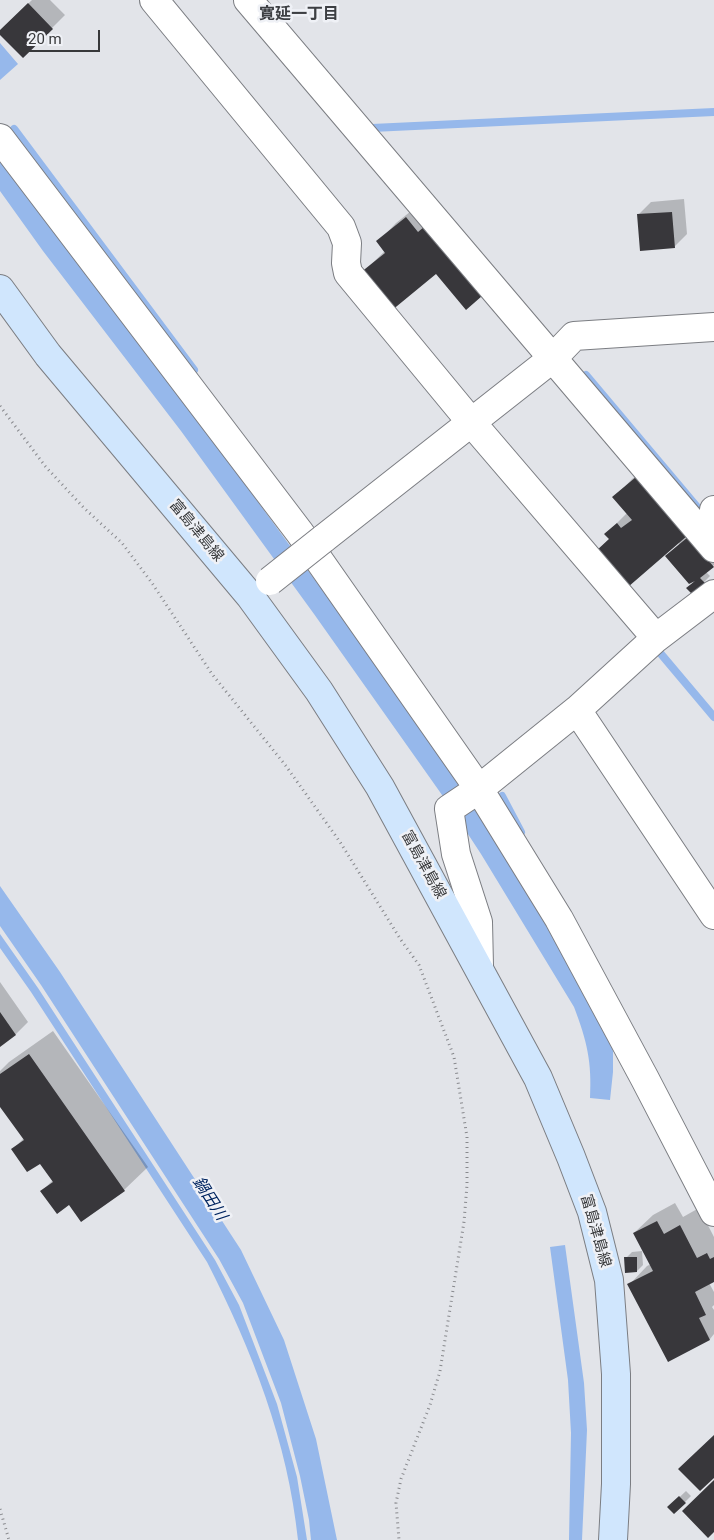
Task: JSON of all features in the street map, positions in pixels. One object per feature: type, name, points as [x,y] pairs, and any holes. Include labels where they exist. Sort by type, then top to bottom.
[{"type":"main road","name":"富島津島線","points":[[0,289],[48,355],[260,588],[319,692],[380,787],[538,1078],[592,1212],[609,1280],[616,1374],[616,1484],[613,1540]]},
{"type":"street","points":[[154,0],[341,227],[347,243],[346,263],[348,274],[471,422],[656,638]]},
{"type":"street","points":[[248,0],[712,546]]},
{"type":"street","points":[[0,138],[300,533],[466,798],[558,919],[714,1212]]},
{"type":"street","points":[[260,588],[553,358],[574,336],[714,327]]},
{"type":"street","points":[[712,546],[714,510]]},
{"type":"street","points":[[478,966],[478,922],[456,854],[466,798],[577,710],[656,638],[714,594]]},
{"type":"street","points":[[577,710],[714,915]]},
{"type":"path","points":[[0,406],[44,466],[84,508],[122,543],[152,583],[212,674],[286,766],[334,834],[419,965],[454,1057],[467,1137],[467,1185],[464,1222],[440,1371],[430,1405],[401,1479],[396,1503],[399,1540]]},
{"type":"path","points":[[0,1509],[9,1540]]},
{"type":"water","points":[[0,43],[18,64],[0,80]]},
{"type":"water","points":[[0,160],[231,465],[358,639],[479,814],[588,988],[606,1027],[613,1051],[610,1100],[590,1098],[588,1052],[574,1007],[481,854],[447,802],[314,614],[181,431],[43,251],[0,191]]},
{"type":"water","points":[[0,886],[60,972],[241,1250],[284,1340],[316,1439],[337,1540],[311,1540],[300,1476],[281,1403],[243,1303],[219,1259],[41,985],[0,926]]},
{"type":"water","points":[[0,934],[38,988],[215,1260],[239,1305],[277,1404],[297,1477],[307,1540],[298,1540],[286,1468],[266,1397],[239,1329],[207,1262],[31,992],[0,948]]},
{"type":"water","points":[[565,1245],[584,1383],[587,1430],[582,1540],[569,1540],[571,1433],[568,1380],[550,1247]]},
{"type":"building","points":[[28,3],[53,29],[23,58],[0,35],[0,30]]},
{"type":"building","points":[[672,212],[675,248],[640,251],[637,214]]},
{"type":"building","points":[[406,217],[418,232],[425,226],[482,296],[466,310],[436,274],[391,311],[360,273],[385,253],[376,241]]},
{"type":"building","points":[[636,477],[687,536],[628,587],[596,551],[609,539],[604,534],[617,523],[621,528],[632,520],[612,497]]},
{"type":"building","points":[[688,537],[714,567],[700,578],[705,583],[692,594],[686,588],[695,581],[689,584],[665,556]]},
{"type":"building","points":[[0,1012],[16,1035],[0,1047]]},
{"type":"building","points":[[29,1054],[125,1191],[81,1222],[69,1205],[57,1214],[40,1191],[53,1182],[40,1164],[27,1172],[11,1149],[24,1140],[0,1107],[0,1074]]},
{"type":"building","points":[[657,1221],[664,1234],[680,1225],[697,1258],[707,1253],[710,1259],[714,1257],[714,1282],[695,1292],[706,1315],[699,1318],[710,1340],[668,1362],[627,1284],[653,1271],[633,1233]]},
{"type":"building","points":[[624,1257],[637,1257],[637,1272],[625,1273]]},
{"type":"building","points":[[714,1435],[714,1478],[700,1491],[678,1469]]},
{"type":"building","points":[[714,1480],[714,1532],[708,1538],[682,1511]]},
{"type":"building","points":[[679,1496],[686,1503],[674,1514],[667,1507]]},
{"type":"waterway","points":[[372,128],[714,112]]},
{"type":"waterway","points":[[14,129],[194,370]]},
{"type":"waterway","points":[[586,375],[698,508]]},
{"type":"waterway","points":[[661,654],[714,717]]},
{"type":"waterway","points":[[502,796],[521,832]]},
{"type":"district","name":"寛延一丁目","points":[[299,15]]},
{"type":"water label","name":"鍋田川","points":[[209,1199]]}]
